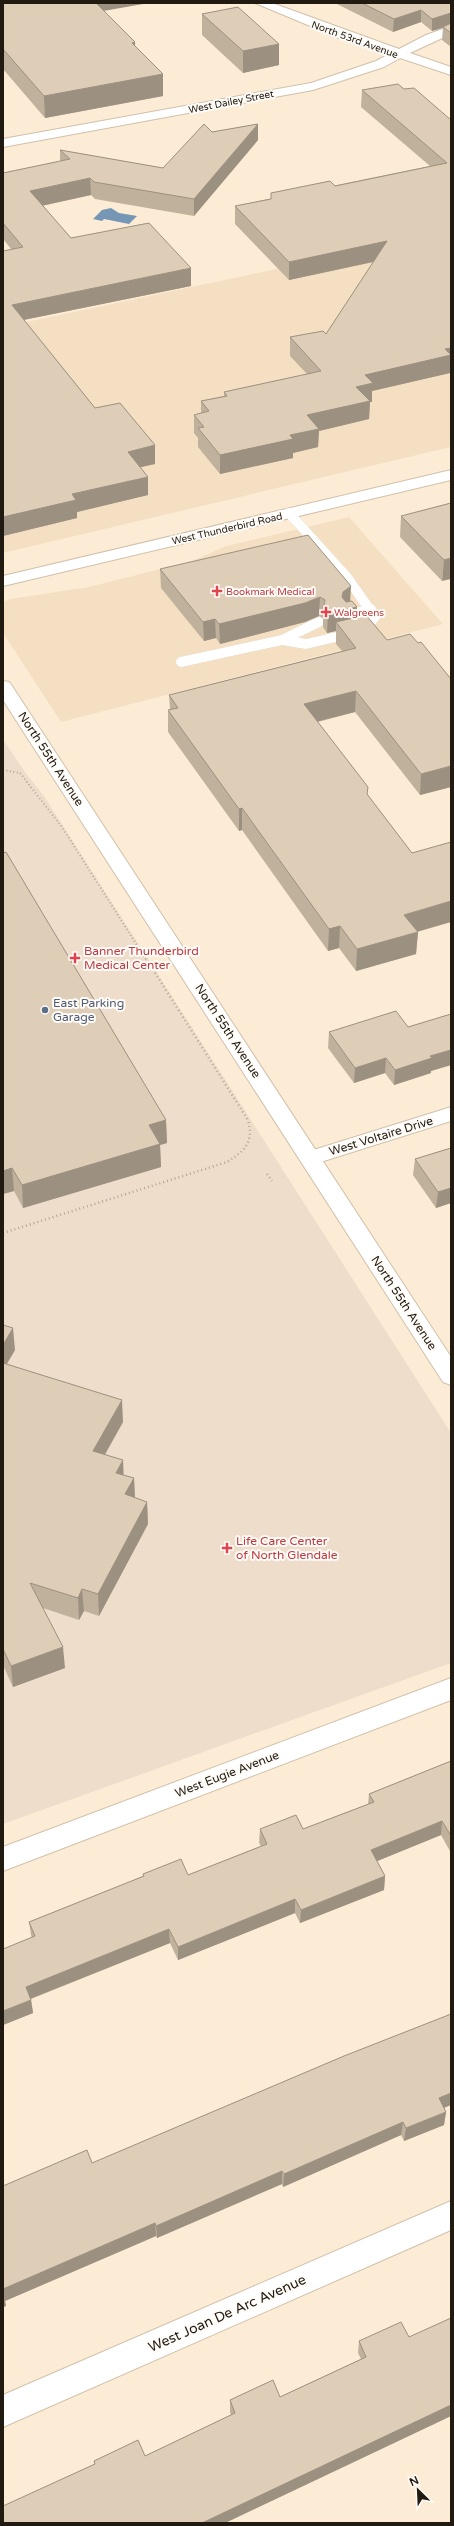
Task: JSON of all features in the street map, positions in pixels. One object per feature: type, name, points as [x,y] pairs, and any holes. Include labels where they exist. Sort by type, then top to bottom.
[{"type":"street","name":"North 53rd Avenue","points":[[261,3],[397,55],[451,71]]},
{"type":"street","name":"West Dailey Street","points":[[3,143],[313,86],[352,75],[451,30]]},
{"type":"street","name":"West Thunderbird Road","points":[[3,581],[451,475]]},
{"type":"street","name":"North 55th Avenue","points":[[3,686],[311,1158],[451,1376]]},
{"type":"street","name":"West Voltaire Drive","points":[[311,1158],[451,1114]]},
{"type":"street","name":"West Eugie Avenue","points":[[3,1859],[451,1689]]},
{"type":"street","name":"West Joan De Arc Avenue","points":[[3,2411],[451,2215]]},
{"type":"lane","points":[[282,640],[306,644],[362,631],[375,617],[366,599],[305,534],[289,513]]},
{"type":"lane","points":[[350,618],[371,609]]},
{"type":"lane","points":[[181,662],[282,640],[318,626]]},
{"type":"path","points":[[3,770],[20,773],[62,827],[248,1120],[252,1138],[249,1145],[226,1162],[3,1233]]},
{"type":"path","points":[[267,1174],[272,1181]]},
{"type":"shaded area","points":[[451,232],[451,447],[3,553],[3,327]]},
{"type":"shaded area","points":[[349,517],[443,624],[61,722],[3,633],[3,602],[10,599],[89,587],[192,561],[226,546]]},
{"type":"shaded area","name":"Life Care Center of North Glendale","points":[[3,739],[25,772],[44,796],[451,1433],[451,1663],[3,1824]]},
{"type":"water","points":[[111,208],[119,213],[137,216],[129,224],[104,219],[102,221],[93,219],[102,210]]},
{"type":"building","points":[[3,3],[96,3],[135,42],[132,43],[163,74],[44,96],[3,49]]},
{"type":"building","points":[[362,3],[451,3],[451,13],[432,19],[421,10],[394,19]]},
{"type":"building","points":[[238,7],[279,44],[243,51],[202,14]]},
{"type":"building","points":[[451,23],[451,33],[443,27]]},
{"type":"building","points":[[398,84],[404,89],[414,88],[451,120],[451,348],[445,349],[451,355],[365,375],[373,383],[356,387],[370,401],[307,415],[319,429],[290,435],[293,439],[220,455],[198,428],[204,427],[194,415],[209,411],[201,401],[227,396],[224,392],[321,371],[290,337],[323,331],[326,334],[387,241],[289,262],[235,206],[271,199],[271,193],[330,181],[335,186],[447,163],[362,90]]},
{"type":"building","points":[[204,124],[212,132],[258,124],[194,199],[94,182],[90,178],[30,191],[71,238],[149,223],[191,268],[12,305],[95,408],[120,403],[155,445],[128,452],[148,477],[72,494],[76,500],[3,517],[3,251],[23,247],[3,223],[3,173],[70,159],[60,150],[163,168]]},
{"type":"building","points":[[451,503],[451,558],[444,560],[401,516]]},
{"type":"building","name":"Walgreens","points":[[308,535],[351,586],[343,592],[342,597],[346,602],[352,601],[357,607],[328,614],[323,608],[325,600],[320,597],[305,603],[219,624],[215,619],[203,622],[160,569]]},
{"type":"building","points":[[366,615],[387,640],[410,634],[418,643],[421,642],[451,679],[451,766],[421,774],[356,691],[304,704],[368,787],[367,794],[412,853],[451,842],[451,901],[404,915],[418,932],[357,949],[340,926],[329,929],[242,808],[239,809],[168,710],[178,708],[169,695],[356,648],[336,622]]},
{"type":"building","name":"East Parking Garage","points":[[6,852],[166,1120],[149,1125],[160,1144],[22,1185],[12,1168],[3,1171],[3,853]]},
{"type":"building","points":[[396,1011],[408,1027],[451,1014],[451,1050],[430,1056],[432,1058],[395,1070],[386,1058],[355,1068],[329,1032]]},
{"type":"building","points":[[451,1148],[451,1188],[438,1192],[415,1159]]},
{"type":"building","points":[[3,1325],[13,1328],[3,1345]]},
{"type":"building","points":[[3,1363],[122,1400],[93,1451],[123,1460],[116,1473],[134,1478],[125,1494],[147,1502],[98,1594],[82,1589],[78,1598],[30,1583],[63,1647],[11,1666],[3,1649]]},
{"type":"building","points":[[451,1761],[451,1836],[442,1821],[371,1850],[385,1876],[301,1910],[295,1899],[178,1947],[169,1929],[26,1987],[31,2000],[3,2011],[3,1949],[35,1936],[29,1922],[144,1876],[143,1874],[181,1859],[188,1875],[267,1844],[260,1829],[296,1815],[303,1829],[374,1802],[369,1794]]},
{"type":"building","points":[[451,2014],[451,2093],[439,2098],[446,2112],[406,2128],[403,2122],[284,2174],[282,2171],[156,2226],[155,2223],[3,2289],[3,2186],[87,2150],[92,2163],[344,2056]]},
{"type":"building","points":[[451,2318],[451,2405],[202,2523],[3,2523],[3,2506],[95,2464],[94,2461],[138,2440],[145,2456],[235,2413],[230,2400],[273,2380],[280,2397],[366,2357],[359,2341],[401,2322],[409,2337]]},
{"type":"place","name":"Bookmark Medical","points":[[217,591]]},
{"type":"place","name":"Walgreens","points":[[326,612]]},
{"type":"place","name":"Banner Thunderbird Medical Center","points":[[75,958]]},
{"type":"place","name":"East Parking Garage","points":[[45,1010]]},
{"type":"place","name":"Life Care Center of North Glendale","points":[[227,1548]]}]
